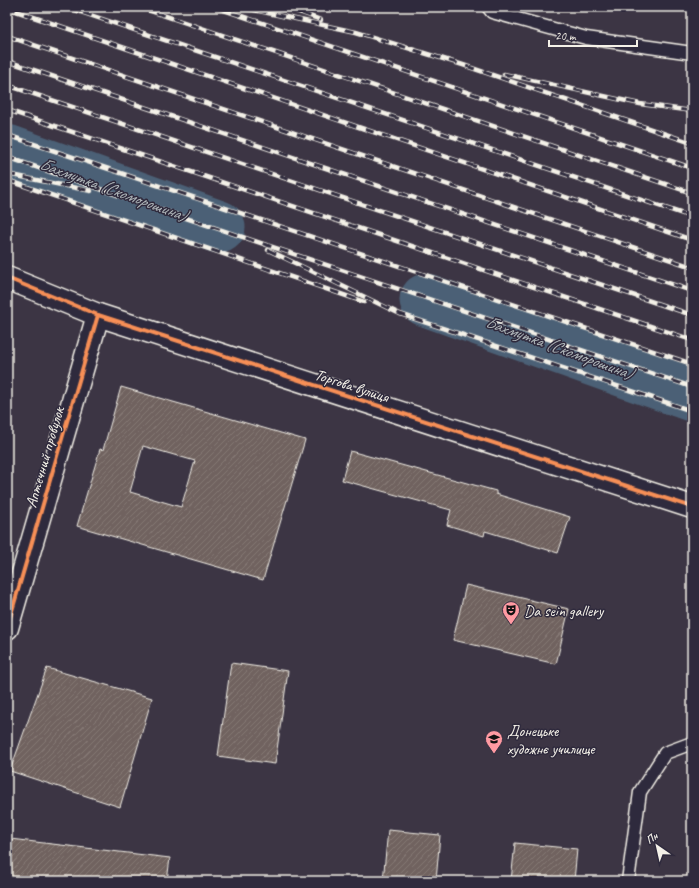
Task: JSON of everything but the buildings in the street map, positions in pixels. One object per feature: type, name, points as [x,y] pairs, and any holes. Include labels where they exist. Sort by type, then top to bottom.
[{"type":"street","name":"Торгова вулиця","points":[[7,278],[98,315],[692,507]]},
{"type":"street","name":"Аптечний провулок","points":[[7,628],[98,315]]},
{"type":"lane","points":[[488,7],[492,12],[586,38],[692,53]]},
{"type":"lane","points":[[628,881],[640,792],[665,753],[692,744]]},
{"type":"waterway","name":"Бахмутка (Скоморошина)","points":[[7,151],[219,227]]},
{"type":"waterway","name":"Бахмутка (Скоморошина)","points":[[426,300],[692,395]]},
{"type":"railway","points":[[66,7],[692,217]]},
{"type":"railway","points":[[139,7],[692,193]]},
{"type":"railway","points":[[215,7],[692,168]]},
{"type":"railway","points":[[240,7],[356,32],[463,65],[692,143]]},
{"type":"railway","points":[[285,7],[321,20]]},
{"type":"railway","points":[[620,7],[687,7]]},
{"type":"railway","points":[[7,8],[692,240]]},
{"type":"railway","points":[[7,36],[692,267]]},
{"type":"railway","points":[[7,61],[692,291]]},
{"type":"railway","points":[[504,74],[640,104],[692,111]]},
{"type":"railway","points":[[7,85],[692,315]]},
{"type":"railway","points":[[7,110],[692,340]]},
{"type":"railway","points":[[7,135],[692,364]]},
{"type":"railway","points":[[7,157],[692,387]]},
{"type":"railway","points":[[7,174],[91,191]]},
{"type":"railway","points":[[7,180],[364,302]]},
{"type":"railway","points":[[268,250],[400,314],[692,411]]},
{"type":"cycle path","points":[[7,278],[98,315],[692,507]]},
{"type":"cycle path","points":[[7,628],[98,315]]},
{"type":"place","name":"Da sein gallery","points":[[511,625]]},
{"type":"place","name":"Донецьке художнє училище","points":[[494,754]]}]
